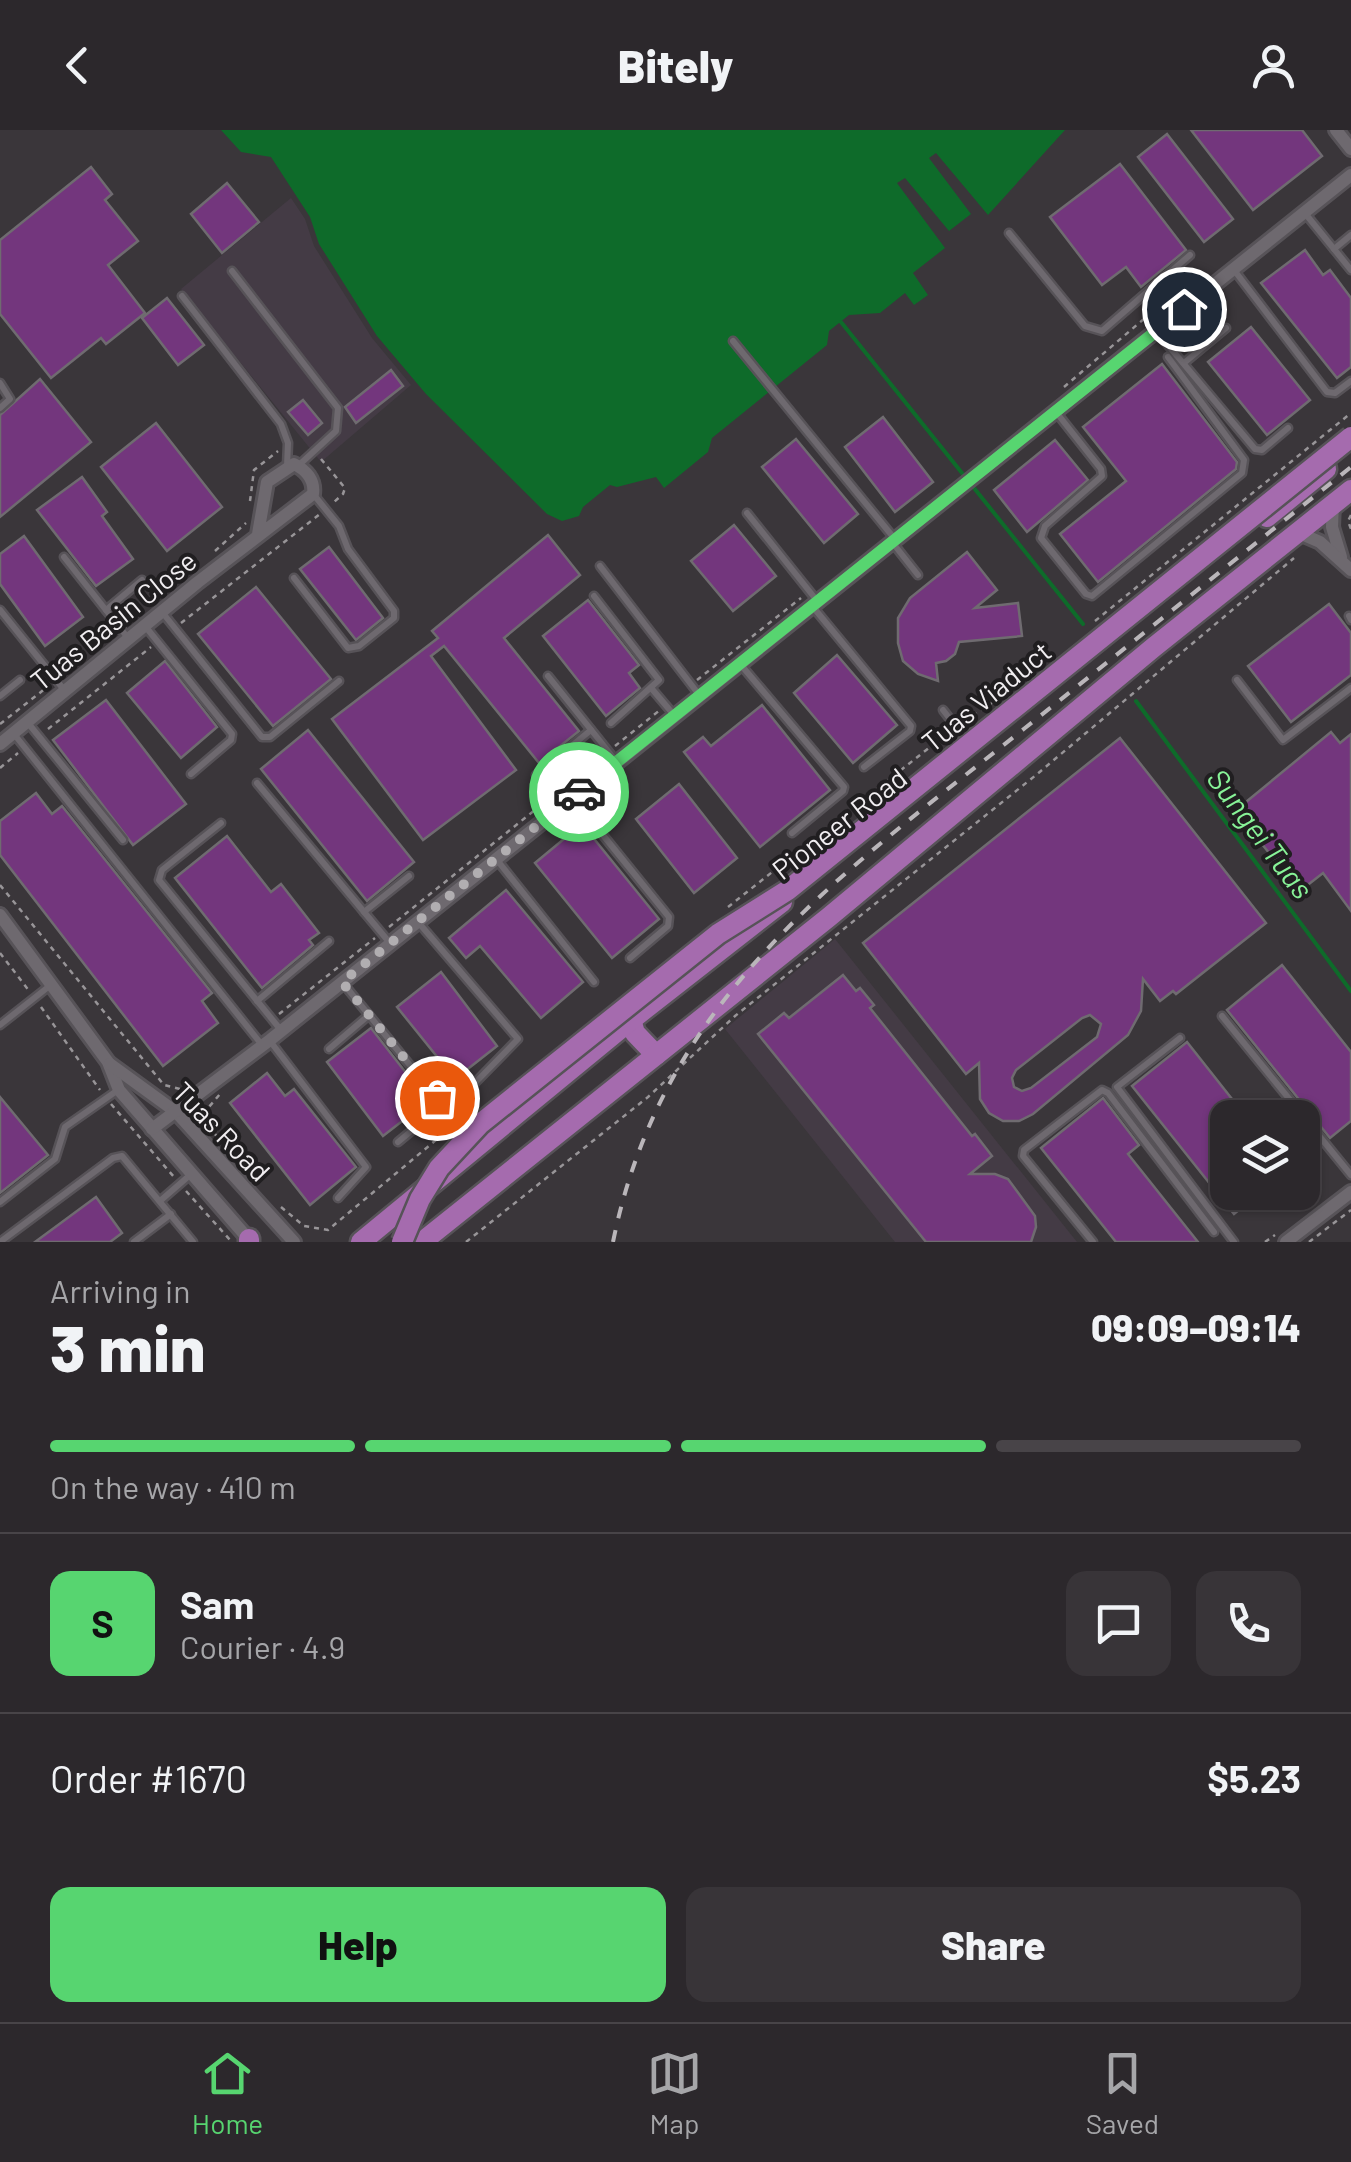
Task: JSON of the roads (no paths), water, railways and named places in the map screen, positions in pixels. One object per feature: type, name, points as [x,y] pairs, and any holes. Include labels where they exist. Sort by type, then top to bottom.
[{"type":"main road","name":"Tuas Viaduct","points":[[402,1242],[420,1199],[439,1168],[480,1124],[718,934],[788,890],[1351,438]]},
{"type":"main road","name":"Pioneer Road","points":[[362,1242],[632,1020],[1351,449]]},
{"type":"main road","points":[[422,1242],[1298,543],[1333,502],[1351,490]]},
{"type":"main road","points":[[632,1020],[635,1033],[656,1055]]},
{"type":"main road","points":[[447,1242],[460,1228],[468,1207]]},
{"type":"street","points":[[1336,130],[1351,148]]},
{"type":"street","points":[[152,1129],[266,1043],[277,1025],[342,982],[385,938],[417,921],[572,798],[613,757],[695,690],[740,664],[813,600],[894,541],[1351,175]]},
{"type":"street","points":[[258,534],[267,482],[293,466],[314,485],[313,494]]},
{"type":"street","name":"Tuas Basin Close","points":[[4,739],[27,722],[61,686],[129,639],[313,494]]},
{"type":"street","points":[[1333,502],[1332,527],[1346,565]]},
{"type":"street","points":[[1298,543],[1320,542],[1346,565]]},
{"type":"street","name":"Tuas Road","points":[[0,915],[108,1062],[119,1090],[249,1241]]},
{"type":"street","name":"Tuas Road","points":[[108,1062],[176,1112],[294,1242]]},
{"type":"street","points":[[1286,1242],[1351,1192]]},
{"type":"lane","points":[[1304,212],[1351,270]]},
{"type":"lane","points":[[1009,232],[1085,326],[1102,330],[1190,255]]},
{"type":"lane","points":[[1334,249],[1351,235]]},
{"type":"lane","points":[[1234,270],[1327,392],[1335,393],[1351,381]]},
{"type":"lane","points":[[182,296],[281,424],[293,466],[336,431],[338,408],[232,272]]},
{"type":"lane","points":[[1160,280],[1184,309]]},
{"type":"lane","points":[[1184,363],[1226,328]]},
{"type":"lane","points":[[1156,330],[1255,448],[1262,450],[1288,428]]},
{"type":"lane","points":[[733,342],[918,575]]},
{"type":"lane","points":[[1056,412],[1101,469],[1102,476],[1045,526],[1041,538],[1086,594],[1092,596],[1245,468],[1244,460],[1219,423],[1168,358]]},
{"type":"lane","points":[[0,383],[10,399],[0,408]]},
{"type":"lane","points":[[294,578],[351,649],[394,618],[394,611],[348,548],[339,526],[313,494]]},
{"type":"lane","points":[[747,513],[911,726],[910,731],[864,768]]},
{"type":"lane","points":[[64,557],[129,639]]},
{"type":"lane","points":[[600,566],[695,690]]},
{"type":"lane","points":[[106,610],[142,580]]},
{"type":"lane","points":[[594,596],[659,683],[611,723]]},
{"type":"lane","points":[[0,610],[61,686]]},
{"type":"lane","points":[[162,612],[262,737],[270,737],[339,680]]},
{"type":"lane","points":[[145,626],[232,734],[231,740],[191,774]]},
{"type":"lane","points":[[740,664],[844,787],[843,792],[792,833]]},
{"type":"lane","points":[[548,676],[613,757]]},
{"type":"lane","points":[[0,696],[20,680]]},
{"type":"lane","points":[[1237,680],[1284,740],[1351,688]]},
{"type":"lane","points":[[652,689],[670,710]]},
{"type":"lane","points":[[942,710],[974,750]]},
{"type":"lane","points":[[27,722],[123,840]]},
{"type":"lane","points":[[536,775],[592,730]]},
{"type":"lane","points":[[4,739],[266,1043],[366,1167],[338,1198]]},
{"type":"lane","points":[[257,782],[385,938]]},
{"type":"lane","points":[[572,798],[669,917],[668,926],[630,958]]},
{"type":"lane","points":[[220,823],[162,870],[159,880],[277,1025]]},
{"type":"lane","points":[[496,858],[594,982]]},
{"type":"lane","points":[[364,912],[409,876]]},
{"type":"lane","points":[[417,921],[518,1039],[470,1088],[454,1086]]},
{"type":"lane","points":[[258,1001],[329,941]]},
{"type":"lane","points":[[342,982],[440,1102],[438,1109],[398,1142]]},
{"type":"lane","points":[[0,1025],[53,983]]},
{"type":"lane","points":[[329,1049],[369,1015]]},
{"type":"lane","points":[[1222,1016],[1351,1175]]},
{"type":"lane","points":[[1180,1038],[1117,1086],[1234,1242]]},
{"type":"lane","points":[[0,1202],[56,1159],[65,1127],[119,1090]]},
{"type":"lane","points":[[1093,1242],[1022,1156],[1024,1150],[1102,1090],[1108,1092],[1214,1232]]},
{"type":"lane","points":[[0,1242],[118,1156],[127,1159],[193,1242]]},
{"type":"lane","points":[[160,1201],[190,1175]]},
{"type":"lane","points":[[134,1242],[171,1214]]},
{"type":"waterway","name":"Sungei Tuas","points":[[841,322],[1083,624]]},
{"type":"waterway","name":"Sungei Tuas","points":[[1136,701],[1351,991]]},
{"type":"railway","points":[[613,1242],[638,1155],[673,1078],[717,1009],[769,947],[890,835],[1351,467]]}]
